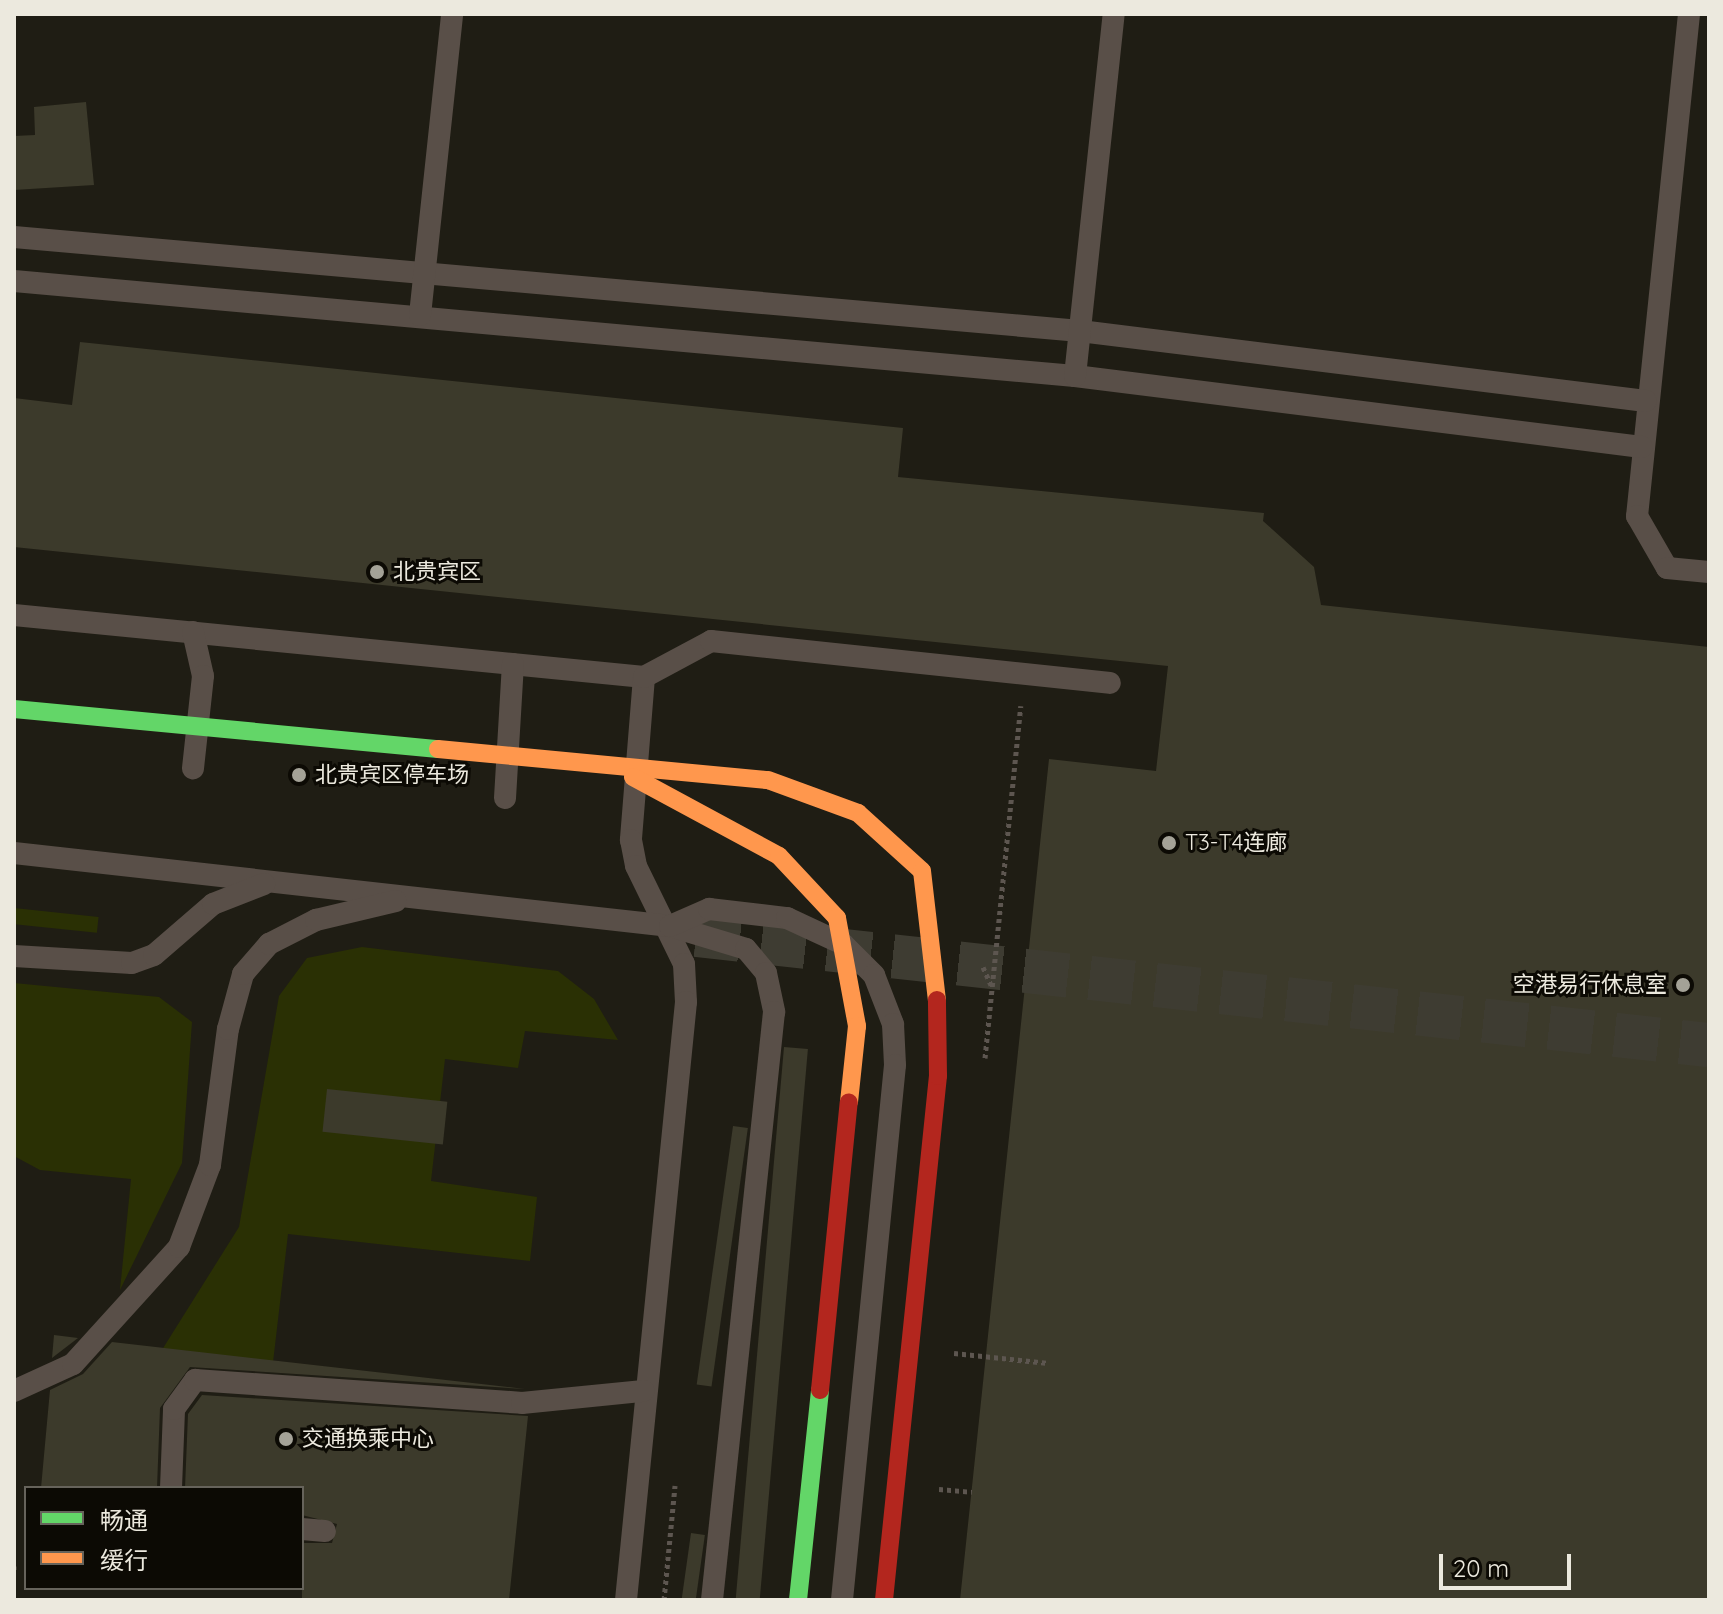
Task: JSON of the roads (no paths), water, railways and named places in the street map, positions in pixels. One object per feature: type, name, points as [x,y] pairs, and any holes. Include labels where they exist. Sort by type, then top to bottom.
[{"type":"main road","points":[[14,709],[768,780],[858,813],[922,871],[936,971],[938,1076],[884,1600]]},
{"type":"main road","points":[[612,766],[779,856],[837,918],[857,1026],[798,1600]]},
{"type":"lane","points":[[420,315],[452,14]]},
{"type":"lane","points":[[1075,376],[1114,14]]},
{"type":"lane","points":[[1689,14],[1646,401],[1637,516],[1667,568],[1709,572]]},
{"type":"lane","points":[[14,237],[1080,331],[1646,401]]},
{"type":"lane","points":[[14,281],[1075,376],[1642,447]]},
{"type":"lane","points":[[14,615],[644,677],[711,641],[1110,683]]},
{"type":"lane","points":[[193,632],[203,676],[193,768]]},
{"type":"lane","points":[[505,798],[513,664]]},
{"type":"lane","points":[[626,1600],[643,1391],[686,1002],[684,964],[670,926],[646,890],[631,840],[644,677]]},
{"type":"lane","points":[[14,853],[670,926],[746,949],[766,973],[774,1012],[712,1600]]},
{"type":"lane","points":[[14,956],[132,963],[154,955],[213,904],[269,882]]},
{"type":"lane","points":[[14,1391],[73,1364],[179,1247],[210,1165],[228,1029],[243,974],[269,944],[316,920],[412,897]]},
{"type":"lane","points":[[670,926],[709,909],[787,918],[843,944],[874,975],[893,1024],[895,1065],[842,1600]]},
{"type":"lane","points":[[171,1486],[174,1409],[195,1380],[522,1403],[586,1402],[643,1391]]},
{"type":"lane","points":[[304,1529],[325,1531]]},
{"type":"tunnel","points":[[696,935],[1709,1045]]},
{"type":"place","name":"北贵宾区","points":[[377,572]]},
{"type":"place","name":"北贵宾区停车场","points":[[299,775]]},
{"type":"place","name":"T3-T4连廊","points":[[1169,843]]},
{"type":"place","name":"空港易行休息室","points":[[1683,985]]},
{"type":"place","name":"交通换乘中心","points":[[286,1439]]}]
